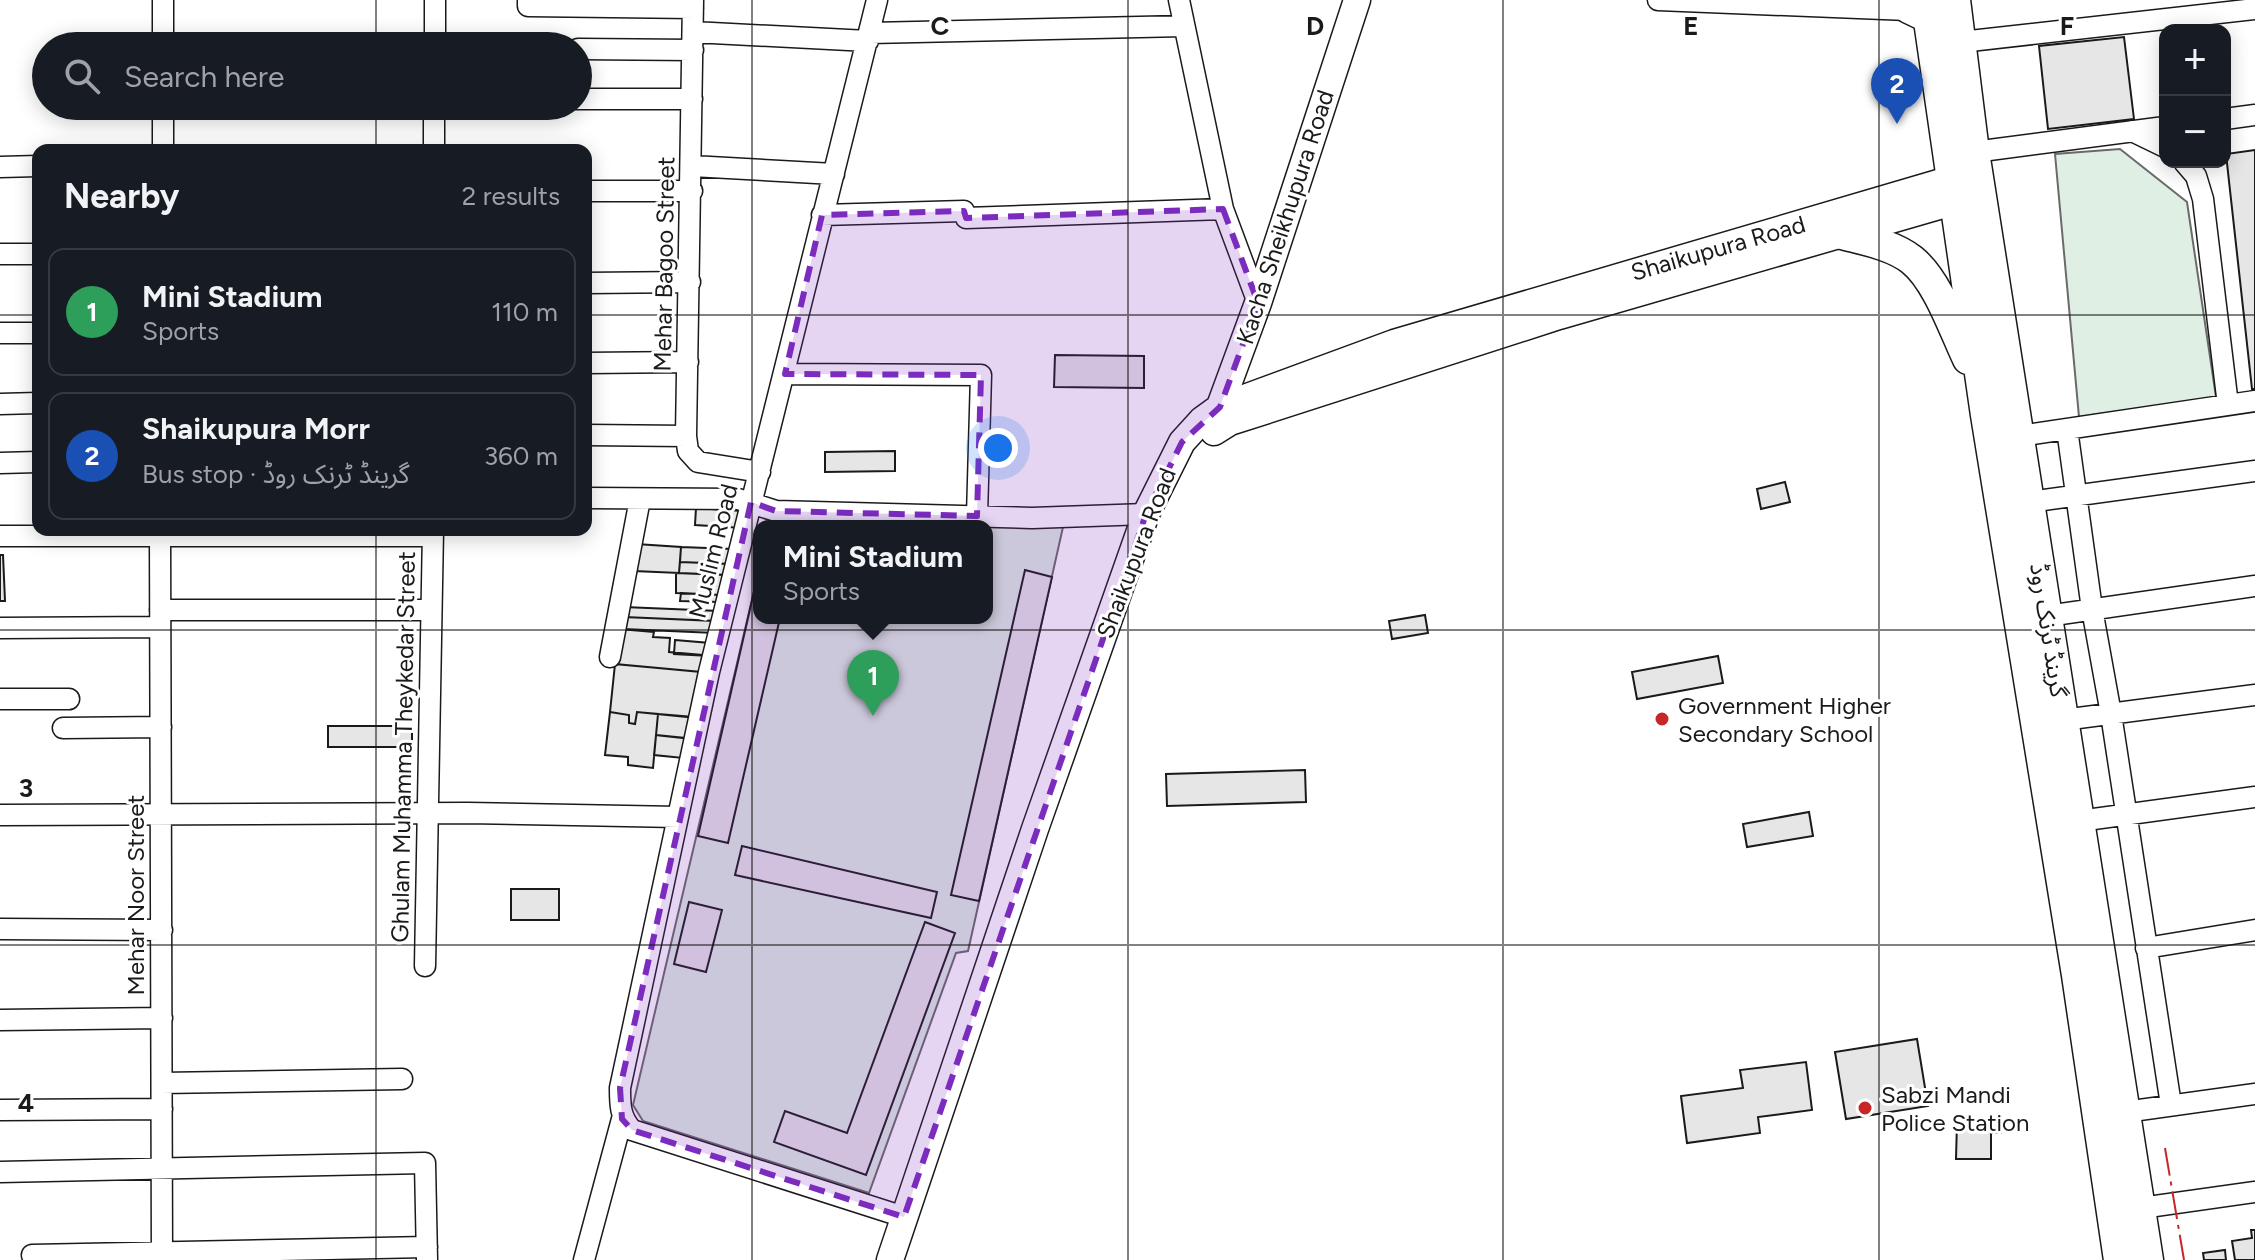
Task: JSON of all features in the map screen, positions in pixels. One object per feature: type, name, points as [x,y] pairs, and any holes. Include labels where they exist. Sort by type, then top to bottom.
[{"type":"highway","name":"گرینڈ ٹرنک روڈ","points":[[1955,0],[1974,152],[2148,1260]]},
{"type":"highway","name":"گرینڈ ٹرنک روڈ","points":[[1915,8],[1954,190],[1983,401],[2077,975],[2119,1260]]},
{"type":"highway","points":[[1842,234],[1880,243],[1913,261],[1933,286],[1983,401],[2018,423]]},
{"type":"main road","name":"Kacha Sheikhupura Road","points":[[1210,433],[1258,303],[1357,0]]},
{"type":"main road","name":"Shaikupura Road","points":[[905,1260],[1159,520],[1194,450],[1210,433],[1230,422],[1559,316],[1842,234],[1954,190]]},
{"type":"main road","name":"Shaikupura Road","points":[[890,1260],[1035,829],[1146,514],[1182,442],[1202,420],[1220,407],[1394,343],[1954,190]]},
{"type":"street","points":[[163,0],[163,32]]},
{"type":"street","points":[[435,0],[435,32]]},
{"type":"street","points":[[528,0],[528,6],[693,4]]},
{"type":"street","name":"Muslim Road","points":[[584,1260],[622,1119],[620,1088],[709,672],[877,0]]},
{"type":"street","points":[[1179,0],[1223,209],[1258,303]]},
{"type":"street","points":[[1658,0],[1915,8]]},
{"type":"street","points":[[1961,42],[2161,10],[2255,9],[2253,0]]},
{"type":"street","name":"Mehar Bagoo Street","points":[[686,436],[693,4]]},
{"type":"street","points":[[592,48],[693,41],[1184,26]]},
{"type":"street","points":[[592,99],[692,99]]},
{"type":"street","points":[[2231,118],[2255,115]]},
{"type":"street","points":[[163,120],[163,144]]},
{"type":"street","points":[[434,120],[434,144]]},
{"type":"street","points":[[1974,152],[2159,128]]},
{"type":"street","points":[[2132,131],[2159,144]]},
{"type":"street","points":[[0,167],[32,166]]},
{"type":"street","points":[[692,166],[834,174]]},
{"type":"street","points":[[2189,168],[2196,176],[2203,199],[2228,405]]},
{"type":"street","points":[[592,191],[692,191]]},
{"type":"street","points":[[822,215],[964,211],[966,218],[1223,209]]},
{"type":"street","points":[[0,254],[32,254]]},
{"type":"street","points":[[592,283],[690,282]]},
{"type":"street","points":[[0,333],[32,333]]},
{"type":"street","points":[[592,363],[688,362]]},
{"type":"street","points":[[785,374],[981,375],[977,516]]},
{"type":"street","points":[[2018,423],[2067,429],[2255,401]]},
{"type":"street","points":[[0,404],[32,403]]},
{"type":"street","points":[[2067,429],[2092,609],[2171,1105]]},
{"type":"street","points":[[592,435],[686,436],[688,451],[698,462],[760,472]]},
{"type":"street","points":[[0,463],[32,462]]},
{"type":"street","points":[[2029,502],[2255,471]]},
{"type":"street","points":[[592,498],[738,499],[776,511],[1032,518],[1146,514]]},
{"type":"street","points":[[610,657],[640,499]]},
{"type":"street","points":[[0,536],[32,535]]},
{"type":"street","name":"Mehar Noor Street","points":[[160,536],[162,1256]]},
{"type":"street","name":"Ghulam Muhamma Theykedar Street","points":[[425,966],[432,536]]},
{"type":"street","points":[[2047,616],[2255,586]]},
{"type":"street","points":[[0,628],[431,610]]},
{"type":"street","points":[[2063,720],[2255,695]]},
{"type":"street","points":[[0,699],[69,699]]},
{"type":"street","points":[[63,728],[161,727]]},
{"type":"street","points":[[2079,821],[2255,797]]},
{"type":"street","points":[[0,815],[678,817]]},
{"type":"street","points":[[0,929],[162,930]]},
{"type":"street","points":[[2146,948],[2255,930]]},
{"type":"street","points":[[0,1020],[162,1018]]},
{"type":"street","points":[[162,1083],[402,1079]]},
{"type":"street","points":[[2125,1112],[2255,1094]]},
{"type":"street","points":[[0,1110],[162,1109]]},
{"type":"street","points":[[622,1119],[632,1130],[648,1136],[904,1217]]},
{"type":"street","points":[[0,1172],[425,1163],[427,1254],[32,1255]]},
{"type":"street","points":[[2141,1208],[2255,1192]]},
{"type":"highlighted area","points":[[1223,209],[1258,303],[1220,407],[1182,442],[1146,514],[904,1217],[632,1130],[622,1119],[620,1088],[751,502],[776,511],[977,516],[981,375],[785,374],[822,215],[964,211],[966,218]]},
{"type":"green space","points":[[2120,149],[2187,202],[2216,397],[2079,417],[2055,154]]},
{"type":"green space","points":[[993,525],[1063,527],[968,951],[956,953],[869,1193],[643,1121],[633,1105],[753,595],[753,624],[993,624]]},
{"type":"building","points":[[2124,37],[2134,119],[2048,129],[2039,46]]},
{"type":"building","points":[[2255,150],[2255,389],[2252,389],[2228,168],[2231,168],[2231,153]]},
{"type":"building","points":[[1055,355],[1144,356],[1144,388],[1054,387]]},
{"type":"building","points":[[895,451],[895,471],[825,472],[825,452]]},
{"type":"building","points":[[1785,482],[1790,502],[1761,509],[1757,489]]},
{"type":"building","points":[[696,508],[743,511],[742,528],[695,525]]},
{"type":"building","points":[[636,544],[681,547],[679,573],[634,571]]},
{"type":"building","points":[[681,547],[733,549],[733,564],[680,562]]},
{"type":"building","points":[[0,555],[3,555],[5,601],[0,601]]},
{"type":"building","points":[[680,562],[729,564],[729,575],[679,573]]},
{"type":"building","points":[[1025,570],[1052,577],[979,901],[951,895]]},
{"type":"building","points":[[676,573],[725,575],[720,595],[676,593]]},
{"type":"building","points":[[681,593],[720,595],[720,602],[680,601]]},
{"type":"building","points":[[753,596],[753,624],[779,624],[728,843],[698,836]]},
{"type":"building","points":[[624,607],[719,611],[718,621],[624,617]]},
{"type":"building","points":[[1425,615],[1428,633],[1392,639],[1389,621]]},
{"type":"building","points":[[624,617],[715,621],[715,633],[623,629]]},
{"type":"building","points":[[619,629],[654,632],[653,637],[670,638],[669,652],[702,655],[701,672],[615,664]]},
{"type":"building","points":[[675,640],[710,643],[709,656],[674,654]]},
{"type":"building","points":[[1718,656],[1723,683],[1637,699],[1632,672]]},
{"type":"building","points":[[615,664],[701,672],[696,718],[637,712],[635,724],[629,723],[629,715],[610,712]]},
{"type":"building","points":[[610,712],[629,715],[629,723],[635,724],[637,712],[658,714],[653,768],[628,765],[628,757],[605,755]]},
{"type":"building","points":[[658,714],[693,717],[691,739],[656,735]]},
{"type":"building","points":[[328,726],[412,726],[412,747],[328,747]]},
{"type":"building","points":[[656,735],[685,738],[683,758],[654,755]]},
{"type":"building","points":[[1305,770],[1306,802],[1167,806],[1166,774]]},
{"type":"building","points":[[1809,812],[1813,836],[1747,847],[1743,824]]},
{"type":"building","points":[[742,846],[937,892],[931,918],[735,875]]},
{"type":"building","points":[[511,889],[559,889],[559,920],[511,920]]},
{"type":"building","points":[[689,902],[722,910],[706,972],[674,964]]},
{"type":"building","points":[[925,922],[955,933],[866,1175],[774,1142],[785,1111],[847,1133]]},
{"type":"building","points":[[1917,1039],[1928,1106],[1846,1119],[1835,1052]]},
{"type":"building","points":[[1806,1062],[1812,1110],[1758,1117],[1760,1133],[1687,1143],[1681,1096],[1743,1088],[1740,1070]]},
{"type":"building","points":[[1957,1122],[2002,1122],[2001,1133],[1991,1133],[1991,1159],[1956,1159]]},
{"type":"building","points":[[2251,1230],[2255,1230],[2255,1260],[2235,1260],[2232,1241],[2252,1238]]},
{"type":"building","points":[[2225,1250],[2226,1260],[2204,1260],[2203,1253]]},
{"type":"power","points":[[2165,1148],[2184,1260]]},
{"type":"place","name":"Shaikupura Morr","points":[[1897,124]]},
{"type":"place","name":"Mini Stadium","points":[[873,716]]},
{"type":"place","name":"Government Higher Secondary School","points":[[1662,719]]},
{"type":"place","name":"Sabzi Mandi Police Station","points":[[1865,1108]]}]
